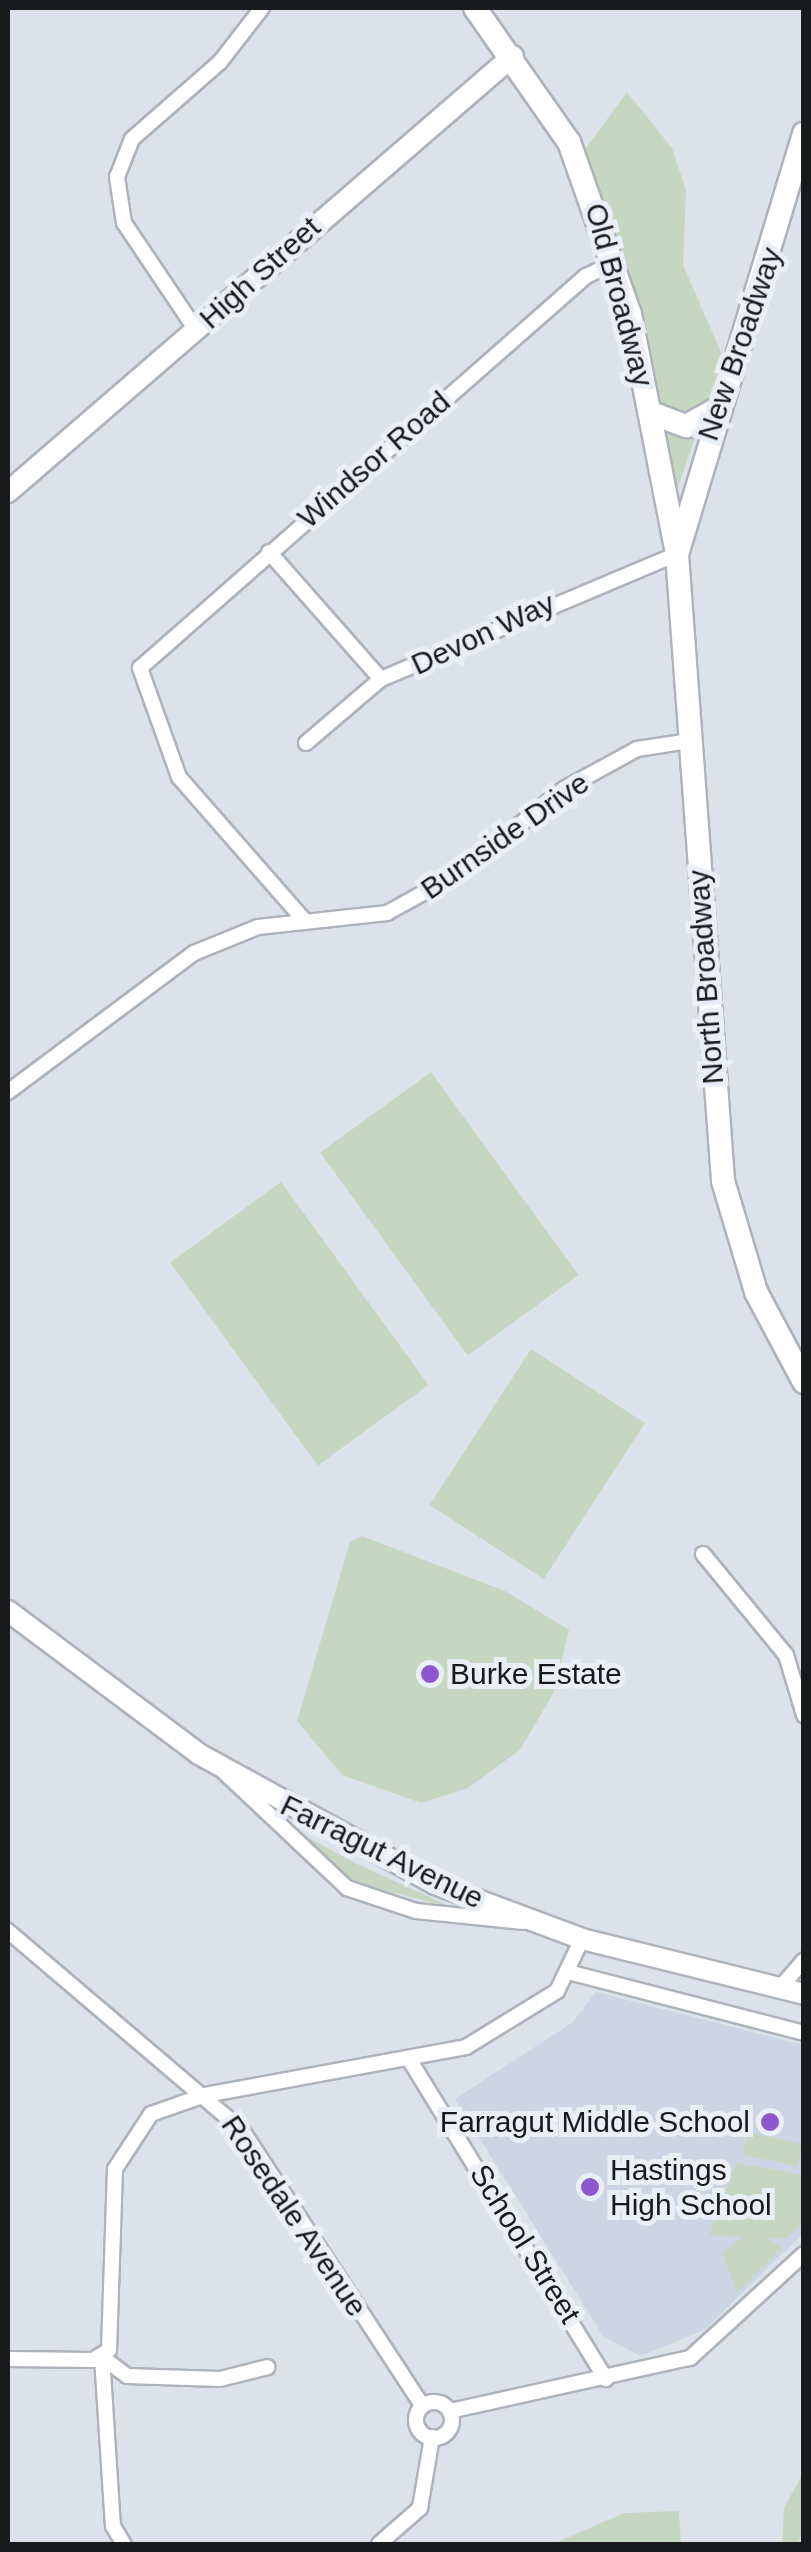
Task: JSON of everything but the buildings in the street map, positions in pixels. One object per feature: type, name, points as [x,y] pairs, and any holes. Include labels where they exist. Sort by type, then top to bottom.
[{"type":"main road","name":"Old Broadway","points":[[476,8],[513,56],[574,153],[616,262],[677,554]]},
{"type":"main road","name":"High Street","points":[[12,482],[196,330],[513,56]]},
{"type":"main road","name":"New Broadway","points":[[677,554],[717,409],[804,134]]},
{"type":"main road","points":[[649,412],[686,426],[717,409]]},
{"type":"main road","name":"North Broadway","points":[[677,554],[723,1182],[746,1268],[804,1382]]},
{"type":"main road","name":"Farragut Avenue","points":[[8,1611],[218,1765],[343,1839],[534,1923],[582,1939],[804,1994]]},
{"type":"street","points":[[196,330],[124,224],[118,177],[132,139],[220,62],[262,8]]},
{"type":"street","name":"Windsor Road","points":[[305,921],[180,777],[140,668],[586,276],[616,262]]},
{"type":"street","points":[[269,552],[381,679]]},
{"type":"street","name":"Devon Way","points":[[306,743],[381,679],[677,554]]},
{"type":"street","name":"Burnside Drive","points":[[8,1092],[194,954],[258,926],[387,913],[421,898],[564,789],[637,749],[690,741]]},
{"type":"street","points":[[703,1554],[786,1654],[804,1715]]},
{"type":"street","points":[[218,1765],[310,1862],[368,1898],[534,1923]]},
{"type":"street","name":"Rosedale Avenue","points":[[8,1931],[242,2130],[422,2406],[418,2428],[432,2438]]},
{"type":"street","points":[[124,2544],[113,2526],[102,2357],[112,2341],[120,2152],[151,2114],[205,2095],[409,2060],[502,2033],[572,1973],[582,1939]]},
{"type":"street","points":[[778,1989],[804,1960]]},
{"type":"street","points":[[572,1973],[804,2033]]},
{"type":"street","name":"School Street","points":[[409,2060],[606,2379]]},
{"type":"street","points":[[422,2406],[450,2411],[690,2358],[804,2254]]},
{"type":"street","points":[[8,2359],[102,2357],[127,2376],[220,2378],[268,2367]]},
{"type":"street","points":[[378,2544],[420,2508],[432,2438],[446,2433],[450,2411]]},
{"type":"shaded area","points":[[596,1992],[803,2045],[803,2234],[704,2330],[641,2356],[603,2336],[455,2099],[573,2022]]},
{"type":"green space","points":[[627,92],[672,148],[686,190],[683,265],[723,357],[678,487],[666,467],[628,268],[581,155]]},
{"type":"green space","points":[[431,1072],[579,1275],[468,1356],[320,1153]]},
{"type":"green space","points":[[281,1182],[429,1385],[318,1466],[170,1263]]},
{"type":"green space","name":"Burke Estate","points":[[531,1349],[645,1423],[544,1579],[430,1505]]},
{"type":"green space","name":"Burke Estate","points":[[362,1536],[505,1591],[569,1630],[554,1692],[520,1750],[468,1788],[421,1803],[342,1775],[297,1721],[350,1542]]},
{"type":"green space","points":[[280,1822],[353,1862],[453,1908],[349,1881]]},
{"type":"green space","points":[[747,2132],[803,2144],[798,2166],[742,2154]]},
{"type":"green space","points":[[736,2163],[804,2175],[803,2220],[788,2238],[766,2238],[783,2247],[737,2292],[722,2252],[744,2237],[709,2235]]},
{"type":"green space","points":[[803,2473],[803,2530],[798,2544],[782,2544],[784,2508]]},
{"type":"green space","points":[[679,2511],[681,2544],[553,2544],[624,2513]]},
{"type":"place","name":"Burke Estate","points":[[430,1674]]},
{"type":"place","name":"Farragut Middle School","points":[[770,2122]]},
{"type":"place","name":"Hastings High School","points":[[590,2187]]}]
